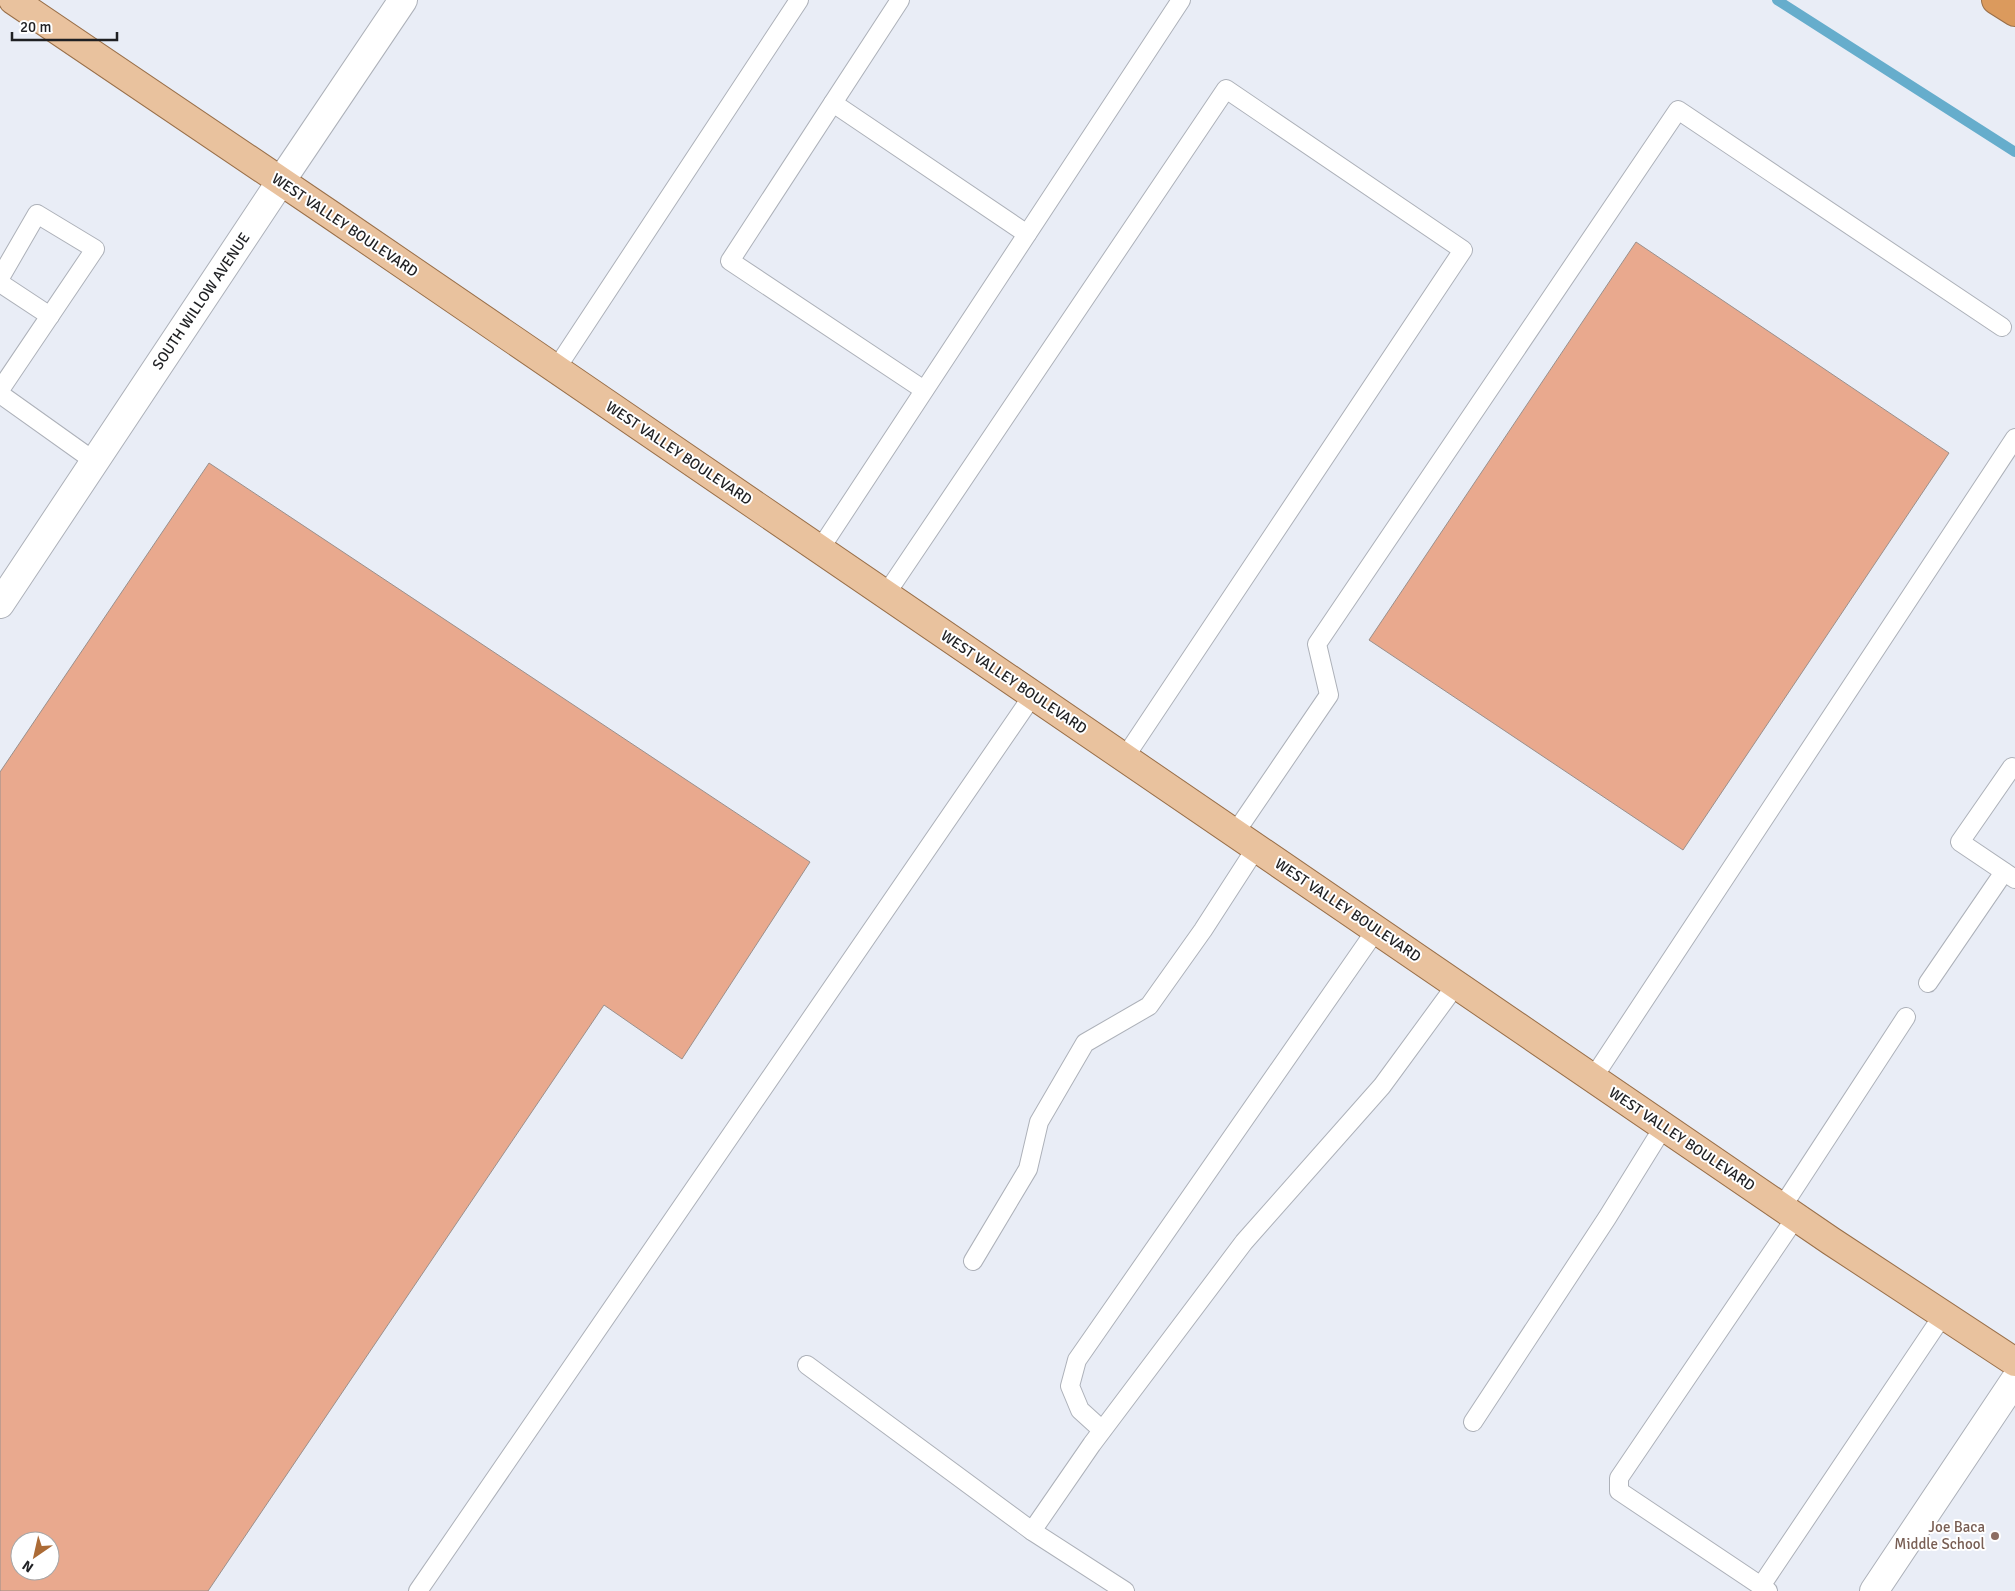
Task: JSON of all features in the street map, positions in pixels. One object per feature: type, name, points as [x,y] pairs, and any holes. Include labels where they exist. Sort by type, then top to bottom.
[{"type":"highway","points":[[1996,0],[2015,12]]},
{"type":"main road","name":"WEST VALLEY BOULEVARD","points":[[13,0],[281,181],[1789,1212],[2015,1362]]},
{"type":"street","name":"SOUTH WILLOW AVENUE","points":[[0,604],[403,0]]},
{"type":"street","points":[[1874,1591],[2015,1380]]},
{"type":"lane","points":[[556,369],[799,0]]},
{"type":"lane","points":[[900,0],[730,261],[924,390]]},
{"type":"lane","points":[[820,549],[1181,0]]},
{"type":"lane","points":[[886,594],[1226,89],[1464,250],[1125,757]]},
{"type":"lane","points":[[833,104],[1027,234]]},
{"type":"lane","points":[[973,1261],[1028,1169],[1039,1122],[1085,1043],[1149,1006],[1208,923],[1245,840],[1329,695],[1317,644],[1678,110],[2002,327]]},
{"type":"lane","points":[[0,278],[37,214],[95,249],[0,392],[94,461]]},
{"type":"lane","points":[[0,283],[50,316]]},
{"type":"lane","points":[[1593,1078],[2015,438]]},
{"type":"lane","points":[[418,1591],[1033,695]]},
{"type":"lane","points":[[1928,983],[2010,876],[1960,842],[2012,767]]},
{"type":"lane","points":[[1102,1430],[1080,1410],[1070,1386],[1077,1360],[1376,930]]},
{"type":"lane","points":[[1032,1531],[1102,1430],[1244,1242],[1382,1086],[1456,984]]},
{"type":"lane","points":[[1906,1017],[1789,1212],[1619,1478],[1619,1491],[1764,1588],[1943,1315]]},
{"type":"lane","points":[[1473,1422],[1607,1218],[1664,1126]]},
{"type":"lane","points":[[807,1364],[1032,1531],[1125,1591]]},
{"type":"building","points":[[1636,242],[1949,453],[1683,850],[1369,640]]},
{"type":"building","points":[[209,463],[810,862],[682,1059],[604,1005],[208,1591],[0,1591],[0,772]]},
{"type":"waterway","points":[[1777,0],[2015,152]]},
{"type":"place","name":"Joe Baca Middle School","points":[[1995,1536]]}]
